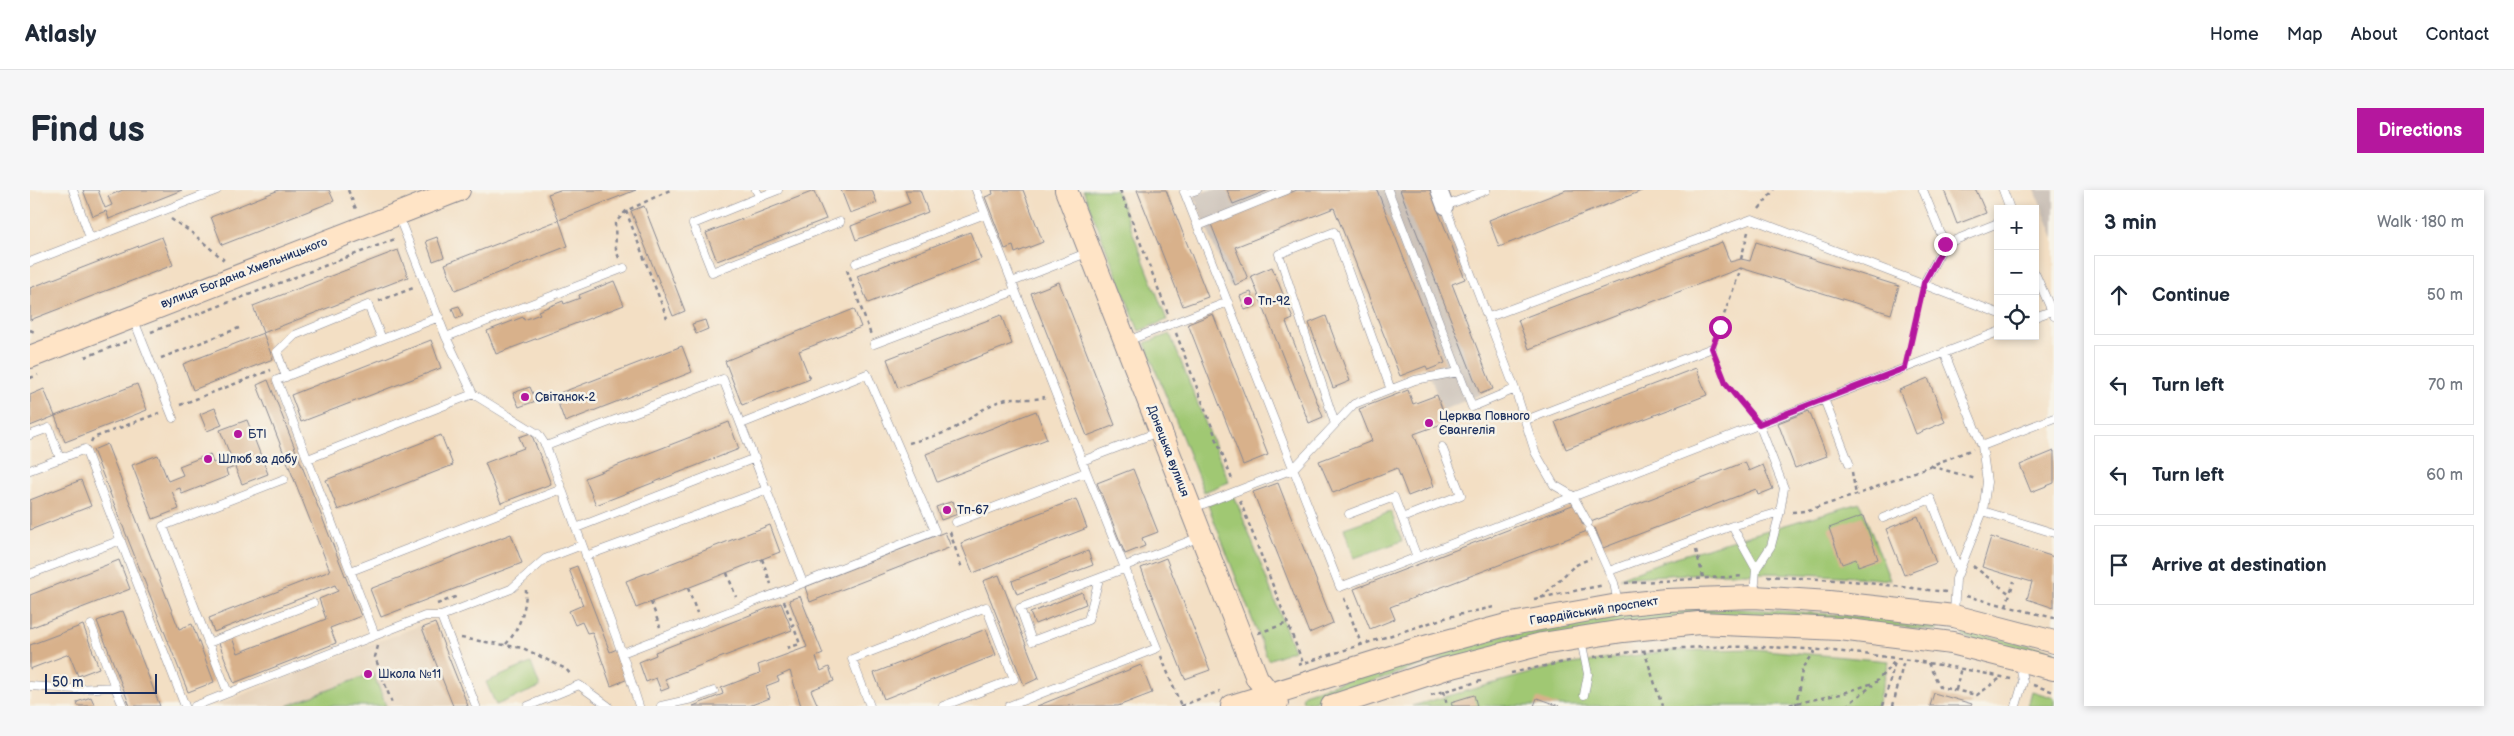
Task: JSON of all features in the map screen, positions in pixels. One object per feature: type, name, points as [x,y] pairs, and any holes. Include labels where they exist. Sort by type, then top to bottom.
[{"type":"main road","name":"Донецька вулиця","points":[[1066,190],[1257,678],[1274,699]]},
{"type":"main road","name":"вулиця Богдана Хмельницького","points":[[35,366],[136,327],[444,193]]},
{"type":"main road","name":"Гвардійський проспект","points":[[1228,698],[1274,699],[1314,682],[1417,649],[1506,625],[1618,605],[1666,600],[1754,597],[1829,602],[1954,616],[2054,642]]},
{"type":"main road","points":[[1952,643],[1954,616]]},
{"type":"main road","name":"Гвардійський проспект","points":[[1332,706],[1444,669],[1542,644],[1583,648],[1699,623],[1840,629],[1952,643],[2020,658],[2054,669]]},
{"type":"street","points":[[1439,190],[1445,206]]},
{"type":"lane","points":[[73,190],[90,238]]},
{"type":"lane","points":[[30,262],[217,190]]},
{"type":"lane","points":[[778,190],[758,194],[693,224],[712,272],[840,222]]},
{"type":"lane","points":[[976,190],[1123,567],[1126,567],[1158,648],[1009,706]]},
{"type":"lane","points":[[1197,190],[1184,192],[1340,587],[1994,333]]},
{"type":"lane","points":[[1198,226],[1287,190]]},
{"type":"lane","points":[[1388,190],[1472,407],[1515,388]]},
{"type":"lane","points":[[1486,190],[1445,206],[1515,388],[1535,452],[1554,486],[1574,496],[1614,583],[1618,605]]},
{"type":"lane","points":[[1924,190],[1945,244]]},
{"type":"lane","points":[[2003,190],[2009,205]]},
{"type":"lane","points":[[398,214],[446,336],[473,394],[538,434],[546,446],[622,654],[637,706]]},
{"type":"lane","points":[[856,264],[985,214]]},
{"type":"lane","points":[[1489,317],[1752,219],[1924,283],[1994,311]]},
{"type":"lane","points":[[1924,283],[1945,244],[1994,225]]},
{"type":"lane","points":[[1335,424],[1279,254],[1334,232],[1391,390]]},
{"type":"lane","points":[[1012,282],[1090,252]]},
{"type":"lane","points":[[446,336],[624,268]]},
{"type":"lane","points":[[2039,282],[2053,313],[2039,316]]},
{"type":"lane","points":[[874,344],[1015,291]]},
{"type":"lane","points":[[1125,342],[1228,302]]},
{"type":"lane","points":[[286,377],[277,352],[295,335],[368,305],[382,339]]},
{"type":"lane","points":[[375,635],[276,380],[439,317]]},
{"type":"lane","points":[[136,327],[173,418]]},
{"type":"lane","points":[[1526,420],[1712,348]]},
{"type":"lane","points":[[1944,352],[1982,446],[1987,482],[1983,511],[1956,579],[1954,616]]},
{"type":"lane","points":[[1191,509],[1294,469],[1354,404],[1415,380],[1458,372]]},
{"type":"lane","points":[[622,654],[934,531],[867,374],[741,424]]},
{"type":"lane","points":[[546,446],[723,380],[768,489],[803,583]]},
{"type":"lane","points":[[308,459],[473,394]]},
{"type":"lane","points":[[1824,399],[1849,463]]},
{"type":"lane","points":[[1982,446],[2054,418]]},
{"type":"lane","points":[[1754,597],[1756,569],[1772,546],[1784,488],[1759,424]]},
{"type":"lane","points":[[30,435],[49,428],[60,459]]},
{"type":"lane","points":[[1082,461],[1160,431]]},
{"type":"lane","points":[[1402,518],[1461,495],[1442,447]]},
{"type":"lane","points":[[30,470],[85,449],[186,706]]},
{"type":"lane","points":[[576,528],[755,458]]},
{"type":"lane","points":[[956,522],[1086,472]]},
{"type":"lane","points":[[228,693],[162,526],[284,479]]},
{"type":"lane","points":[[351,571],[562,489]]},
{"type":"lane","points":[[586,556],[768,489]]},
{"type":"lane","points":[[1349,514],[1394,497],[1417,557]]},
{"type":"lane","points":[[1883,518],[1931,499],[1959,571]]},
{"type":"lane","points":[[1983,511],[2054,533]]},
{"type":"lane","points":[[1609,571],[1732,526],[1780,512]]},
{"type":"lane","points":[[1732,526],[1756,569]]},
{"type":"lane","points":[[1099,579],[1088,620],[1032,641],[1020,608],[1099,579],[1202,536]]},
{"type":"lane","points":[[30,574],[121,540]]},
{"type":"lane","points":[[195,706],[425,616],[441,616],[511,589],[545,559],[582,545]]},
{"type":"lane","points":[[208,643],[313,603]]},
{"type":"lane","points":[[870,706],[852,659],[986,607],[1014,678],[944,706]]},
{"type":"lane","points":[[441,616],[476,706]]},
{"type":"lane","points":[[91,625],[123,706]]},
{"type":"lane","points":[[1583,648],[1588,674],[1584,695]]},
{"type":"lane","points":[[2016,706],[2023,682],[2020,658]]},
{"type":"lane","points":[[528,706],[579,685],[608,706]]},
{"type":"lane","points":[[30,686],[76,689],[115,687]]},
{"type":"lane","points":[[661,706],[692,699],[714,691]]},
{"type":"path","points":[[348,190],[356,209]]},
{"type":"path","points":[[624,268],[616,250],[615,223],[626,211],[670,190]]},
{"type":"path","points":[[1120,190],[1303,663]]},
{"type":"path","points":[[626,211],[667,318]]},
{"type":"path","points":[[159,212],[191,232],[224,260]]},
{"type":"path","points":[[76,361],[136,327],[406,235]]},
{"type":"path","points":[[856,264],[846,267],[874,344]]},
{"type":"path","points":[[1741,268],[1712,348],[1726,384],[1759,424]]},
{"type":"path","points":[[368,305],[425,283]]},
{"type":"path","points":[[1905,368],[1924,283]]},
{"type":"path","points":[[151,362],[239,328]]},
{"type":"path","points":[[30,330],[37,333]]},
{"type":"path","points":[[30,378],[35,366]]},
{"type":"path","points":[[898,446],[933,438],[961,424],[970,416],[1008,398],[1034,401],[1056,394]]},
{"type":"path","points":[[1780,512],[1805,511],[1856,495],[1982,446]]},
{"type":"path","points":[[1849,463],[1855,479],[1856,495]]},
{"type":"path","points":[[1931,466],[1987,482]]},
{"type":"path","points":[[956,522],[948,525],[962,569]]},
{"type":"path","points":[[1693,540],[1703,577]]},
{"type":"path","points":[[1540,598],[1574,566],[1601,554]]},
{"type":"path","points":[[1964,558],[2010,594]]},
{"type":"path","points":[[762,559],[800,644],[787,648]]},
{"type":"path","points":[[727,573],[740,608]]},
{"type":"path","points":[[506,644],[517,628],[522,615],[526,600],[526,576]]},
{"type":"path","points":[[2006,606],[2014,581]]},
{"type":"path","points":[[1340,587],[1361,645]]},
{"type":"path","points":[[688,588],[700,623]]},
{"type":"path","points":[[433,605],[459,595]]},
{"type":"path","points":[[652,602],[663,637]]},
{"type":"path","points":[[1242,639],[1288,623]]},
{"type":"path","points":[[448,634],[467,641],[506,644],[523,648],[566,669],[579,685]]},
{"type":"path","points":[[375,635],[378,642],[375,657],[393,706]]},
{"type":"path","points":[[1641,641],[1662,706]]},
{"type":"path","points":[[1511,673],[1583,648],[1644,650],[1736,646],[1815,651],[1928,663],[2002,677],[2054,692]]},
{"type":"path","points":[[1158,648],[1181,706],[1228,698]]},
{"type":"path","points":[[1796,705],[1802,670],[1815,651]]},
{"type":"path","points":[[1846,706],[1876,682],[1896,660]]},
{"type":"path","points":[[1883,706],[1896,660]]},
{"type":"path","points":[[1893,706],[1904,660]]},
{"type":"path","points":[[1928,663],[1940,687],[1977,695],[2002,677]]},
{"type":"path","points":[[1429,695],[1492,678]]},
{"type":"path","points":[[1782,706],[1796,705],[1841,694],[1876,682]]},
{"type":"path","points":[[1444,691],[1447,706]]},
{"type":"shaded area","points":[[1209,190],[1342,190],[1230,234],[1248,279],[1230,287],[1194,196]]},
{"type":"shaded area","points":[[1357,190],[1437,190],[1471,277],[1452,284],[1493,389],[1443,410]]},
{"type":"shaded area","points":[[2035,190],[2054,190],[2054,238]]},
{"type":"shaded area","name":"Школа №11","points":[[421,625],[453,706],[214,706]]},
{"type":"green space","points":[[1083,190],[1116,190],[1167,320],[1139,331]]},
{"type":"green space","points":[[1170,334],[1229,482],[1204,492],[1145,343]]},
{"type":"green space","points":[[1234,495],[1294,650],[1268,660],[1208,505]]},
{"type":"green space","points":[[1860,503],[1890,580],[1754,573],[1619,578],[1666,560]]},
{"type":"green space","points":[[1391,512],[1402,541],[1354,558],[1344,528]]},
{"type":"green space","points":[[1683,608],[1811,613],[1938,625],[1937,631],[1840,620],[1440,659],[1308,703],[1302,700],[1304,694],[1416,659],[1529,629],[1587,619]]},
{"type":"green space","points":[[1966,631],[2054,651],[2054,660],[1963,637],[1963,633]]},
{"type":"green space","points":[[1753,649],[1889,661],[1877,706],[1412,706],[1556,666],[1669,651]]},
{"type":"green space","points":[[531,663],[540,687],[496,705],[486,682]]},
{"type":"green space","points":[[373,673],[386,706],[287,706]]},
{"type":"green space","points":[[2032,691],[2054,698],[2054,706],[2028,706]]},
{"type":"building","points":[[83,190],[98,190],[105,208],[112,205],[108,196],[123,190],[182,190],[109,219],[106,211],[93,216]]},
{"type":"building","points":[[279,190],[329,190],[334,201],[222,245],[211,217]]},
{"type":"building","points":[[560,190],[636,190],[559,220],[548,194]]},
{"type":"building","points":[[841,190],[872,190],[877,203],[850,213]]},
{"type":"building","points":[[905,190],[920,190],[928,212],[856,240],[851,226],[910,203]]},
{"type":"building","points":[[992,190],[1023,190],[1043,242],[1015,253],[1013,246],[1005,249],[985,197],[993,194]]},
{"type":"building","points":[[1137,190],[1166,190],[1208,297],[1183,306]]},
{"type":"building","points":[[1227,190],[1269,190],[1233,204]]},
{"type":"building","points":[[1297,190],[1377,190],[1445,363],[1428,370],[1426,366],[1400,376],[1334,208],[1235,247],[1248,279],[1235,285],[1211,224]]},
{"type":"building","points":[[1400,190],[1430,190],[1465,279],[1452,284],[1493,389],[1480,394]]},
{"type":"building","points":[[1566,190],[1644,190],[1499,247],[1489,220]]},
{"type":"building","points":[[1944,190],[1976,190],[1986,213],[1957,224]]},
{"type":"building","points":[[814,191],[826,219],[717,261],[706,233]]},
{"type":"building","points":[[644,206],[685,311],[673,316],[631,211]]},
{"type":"building","points":[[559,220],[568,246],[455,290],[445,264]]},
{"type":"building","points":[[970,232],[981,259],[868,303],[857,276]]},
{"type":"building","points":[[162,237],[173,265],[30,320],[30,288]]},
{"type":"building","points":[[437,237],[444,257],[433,261],[426,241]]},
{"type":"building","points":[[1722,242],[1730,262],[1741,259],[1750,261],[1756,242],[1899,286],[1891,314],[1741,268],[1529,349],[1518,320]]},
{"type":"building","points":[[398,250],[408,277],[263,333],[253,306]]},
{"type":"building","points":[[1272,267],[1293,319],[1286,322],[1323,417],[1309,423],[1251,276]]},
{"type":"building","points":[[614,281],[624,305],[496,354],[487,331],[523,317],[524,320],[540,314],[538,311],[563,301],[564,304],[580,298],[579,295]]},
{"type":"building","points":[[1059,282],[1115,425],[1087,436],[1031,293]]},
{"type":"building","name":"Тп-92","points":[[1251,292],[1256,306],[1245,310],[1240,296]]},
{"type":"building","points":[[459,306],[463,316],[456,319],[452,308]]},
{"type":"building","points":[[854,309],[861,327],[799,351],[810,379],[742,405],[725,361]]},
{"type":"building","points":[[1213,314],[1268,455],[1243,465],[1188,324]]},
{"type":"building","points":[[1001,315],[1012,344],[898,388],[887,359]]},
{"type":"building","points":[[1326,316],[1350,381],[1333,388],[1309,323]]},
{"type":"building","points":[[705,320],[708,329],[696,334],[692,324]]},
{"type":"building","points":[[263,333],[273,359],[193,390],[183,364]]},
{"type":"building","points":[[431,340],[441,368],[301,422],[291,395]]},
{"type":"building","points":[[682,346],[692,372],[565,422],[555,395]]},
{"type":"building","points":[[1696,368],[1707,395],[1566,449],[1555,422]]},
{"type":"building","points":[[1928,378],[1945,422],[1916,434],[1899,390]]},
{"type":"building","points":[[268,380],[361,616],[330,628],[336,643],[234,683],[219,643],[232,638],[238,653],[326,619],[319,599],[338,591],[335,585],[214,632],[209,618],[330,571],[257,385]]},
{"type":"building","points":[[137,384],[147,410],[65,442],[55,416]]},
{"type":"building","name":"Світанок-2","points":[[530,387],[536,401],[519,407],[513,393]]},
{"type":"building","points":[[44,389],[55,416],[30,426],[30,395]]},
{"type":"building","points":[[1408,390],[1413,404],[1437,395],[1447,422],[1414,434],[1434,486],[1408,496],[1397,468],[1333,493],[1319,461],[1372,441],[1359,409]]},
{"type":"building","points":[[215,408],[222,425],[207,431],[200,414]]},
{"type":"building","points":[[1036,411],[1047,439],[937,482],[926,454]]},
{"type":"building","points":[[1809,411],[1827,456],[1795,468],[1778,423]]},
{"type":"building","points":[[247,420],[268,474],[242,484],[235,467],[226,470],[228,476],[182,494],[180,488],[172,491],[179,509],[153,519],[132,465],[158,455],[168,481],[183,475],[179,466],[210,454],[213,463],[231,457],[220,430]]},
{"type":"building","points":[[729,422],[739,449],[596,505],[585,478]]},
{"type":"building","points":[[531,433],[551,484],[501,503],[485,463],[524,448],[519,437]]},
{"type":"building","points":[[441,435],[453,465],[338,510],[326,480]]},
{"type":"building","points":[[107,444],[179,629],[192,624],[214,682],[188,692],[93,450]]},
{"type":"building","points":[[2054,451],[2054,483],[2031,492],[2020,465]]},
{"type":"building","points":[[1745,462],[1749,471],[1763,465],[1773,489],[1758,495],[1756,489],[1603,548],[1595,528],[1390,607],[1395,619],[1370,629],[1354,589],[1575,504],[1583,525]]},
{"type":"building","points":[[1133,469],[1158,532],[1142,538],[1145,546],[1125,554],[1097,483]]},
{"type":"building","points":[[81,480],[91,506],[30,530],[30,500]]},
{"type":"building","points":[[1278,483],[1333,623],[1309,633],[1253,492]]},
{"type":"building","points":[[1076,499],[1087,528],[973,573],[961,543]]},
{"type":"building","name":"Тп-67","points":[[953,501],[958,514],[941,520],[936,507]]},
{"type":"building","points":[[1863,516],[1878,559],[1858,566],[1856,559],[1842,564],[1829,528]]},
{"type":"building","points":[[1918,516],[1936,563],[1904,575],[1886,529]]},
{"type":"building","points":[[770,525],[780,552],[636,608],[626,581]]},
{"type":"building","points":[[945,532],[951,547],[810,602],[805,587]]},
{"type":"building","points":[[511,534],[522,563],[381,617],[370,589]]},
{"type":"building","points":[[1991,537],[2054,557],[2054,608],[2027,599],[2032,582],[1982,567]]},
{"type":"building","points":[[1088,551],[1093,565],[1017,594],[1012,581]]},
{"type":"building","points":[[1166,558],[1210,670],[1185,679],[1141,568]]},
{"type":"building","points":[[119,560],[130,589],[30,628],[30,595]]},
{"type":"building","points":[[577,566],[610,652],[617,649],[628,679],[611,686],[592,632],[587,633],[582,622],[575,625],[569,611],[583,605],[569,569]]},
{"type":"building","points":[[999,575],[1039,678],[1024,685],[983,581]]},
{"type":"building","points":[[1082,592],[1086,604],[1035,624],[1030,613]]},
{"type":"building","points":[[800,596],[823,654],[816,657],[821,671],[829,667],[834,681],[811,690],[818,706],[801,706],[790,671],[777,677],[779,681],[766,686],[770,698],[749,706],[693,706],[723,694],[721,688],[760,673],[758,665],[807,647],[789,600]]},
{"type":"building","points":[[781,603],[792,630],[665,679],[669,688],[661,691],[656,678],[646,682],[639,662],[656,655],[655,652]]},
{"type":"building","points":[[123,611],[160,706],[130,706],[97,621]]},
{"type":"building","points":[[435,623],[468,706],[453,706],[422,628]]},
{"type":"building","points":[[83,625],[99,668],[78,676],[69,654],[30,669],[30,645]]},
{"type":"building","points":[[986,629],[996,655],[884,699],[874,673]]},
{"type":"building","points":[[1141,665],[1152,693],[1118,706],[1037,706]]},
{"type":"building","points":[[1934,693],[1972,704],[1971,706],[1930,706]]},
{"type":"building","points":[[1474,695],[1477,706],[1452,706],[1451,702]]},
{"type":"building","points":[[91,697],[95,706],[78,706],[77,702]]},
{"type":"building","points":[[1537,698],[1559,706],[1534,706]]},
{"type":"place","name":"Тп-92","points":[[1248,301]]},
{"type":"place","name":"Світанок-2","points":[[525,397]]},
{"type":"place","name":"Церква Повного Євангелія","points":[[1429,423]]},
{"type":"place","name":"БТІ","points":[[238,434]]},
{"type":"place","name":"Шлюб за добу","points":[[208,459]]},
{"type":"place","name":"Тп-67","points":[[947,510]]},
{"type":"place","name":"Школа №11","points":[[368,674]]},
{"type":"route","points":[[1720,327],[1712,348],[1726,384],[1759,424],[1905,368],[1924,283],[1945,244]]}]
